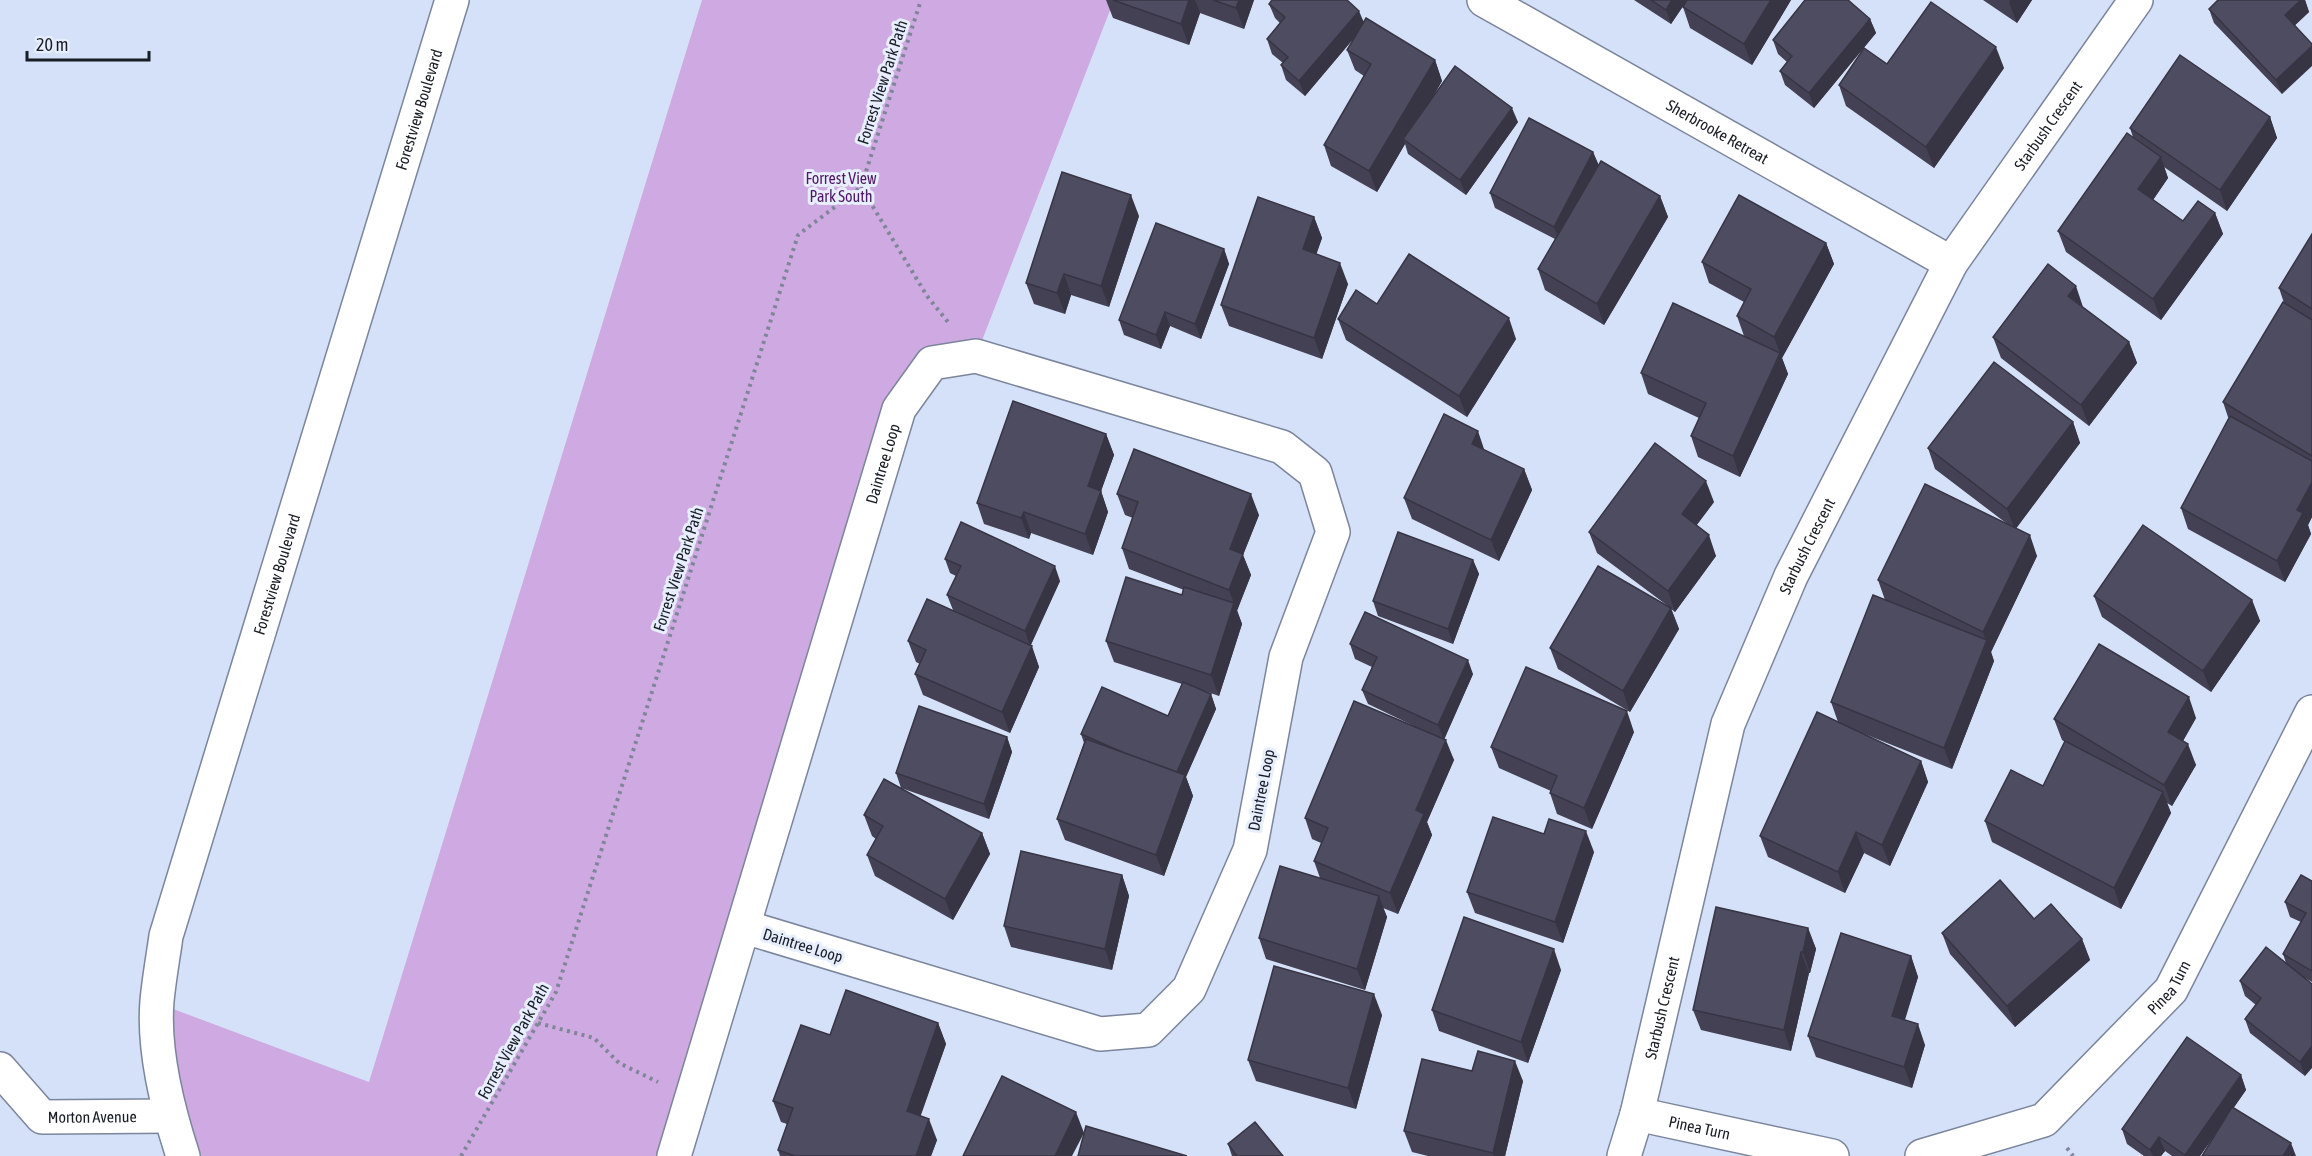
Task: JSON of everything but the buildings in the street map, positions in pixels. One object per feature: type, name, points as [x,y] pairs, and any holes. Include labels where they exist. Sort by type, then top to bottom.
[{"type":"street","name":"Forestview Boulevard","points":[[183,1156],[170,1116],[160,1052],[157,1003],[166,936],[453,0]]},
{"type":"street","name":"Sherbrooke Retreat","points":[[1484,0],[1951,263]]},
{"type":"street","name":"Starbush Crescent","points":[[1624,1156],[1637,1114],[1728,724],[1791,576],[1951,263],[2136,0]]},
{"type":"street","name":"Daintree Loop","points":[[674,1156],[745,927],[899,409],[932,363],[976,356],[1282,447],[1314,473],[1333,532],[1286,657],[1250,850],[1189,989],[1149,1030],[1100,1034],[745,927]]},
{"type":"street","name":"Pinea Turn","points":[[1922,1156],[2044,1120],[2171,990],[2312,712]]},
{"type":"street","name":"Morton Avenue","points":[[0,1069],[42,1117],[170,1116]]},
{"type":"street","name":"Pinea Turn","points":[[1637,1114],[1832,1156]]},
{"type":"path","name":"Forrest View Park Path","points":[[461,1156],[556,992],[798,235],[861,187],[921,0]]},
{"type":"path","points":[[861,187],[927,296],[976,356]]},
{"type":"path","points":[[538,1023],[594,1038],[619,1063],[692,1098]]},
{"type":"green space","name":"Forrest View Park South","points":[[702,0],[1114,0],[976,356],[932,363],[899,409],[674,1156],[183,1156],[157,1003],[369,1082]]}]
